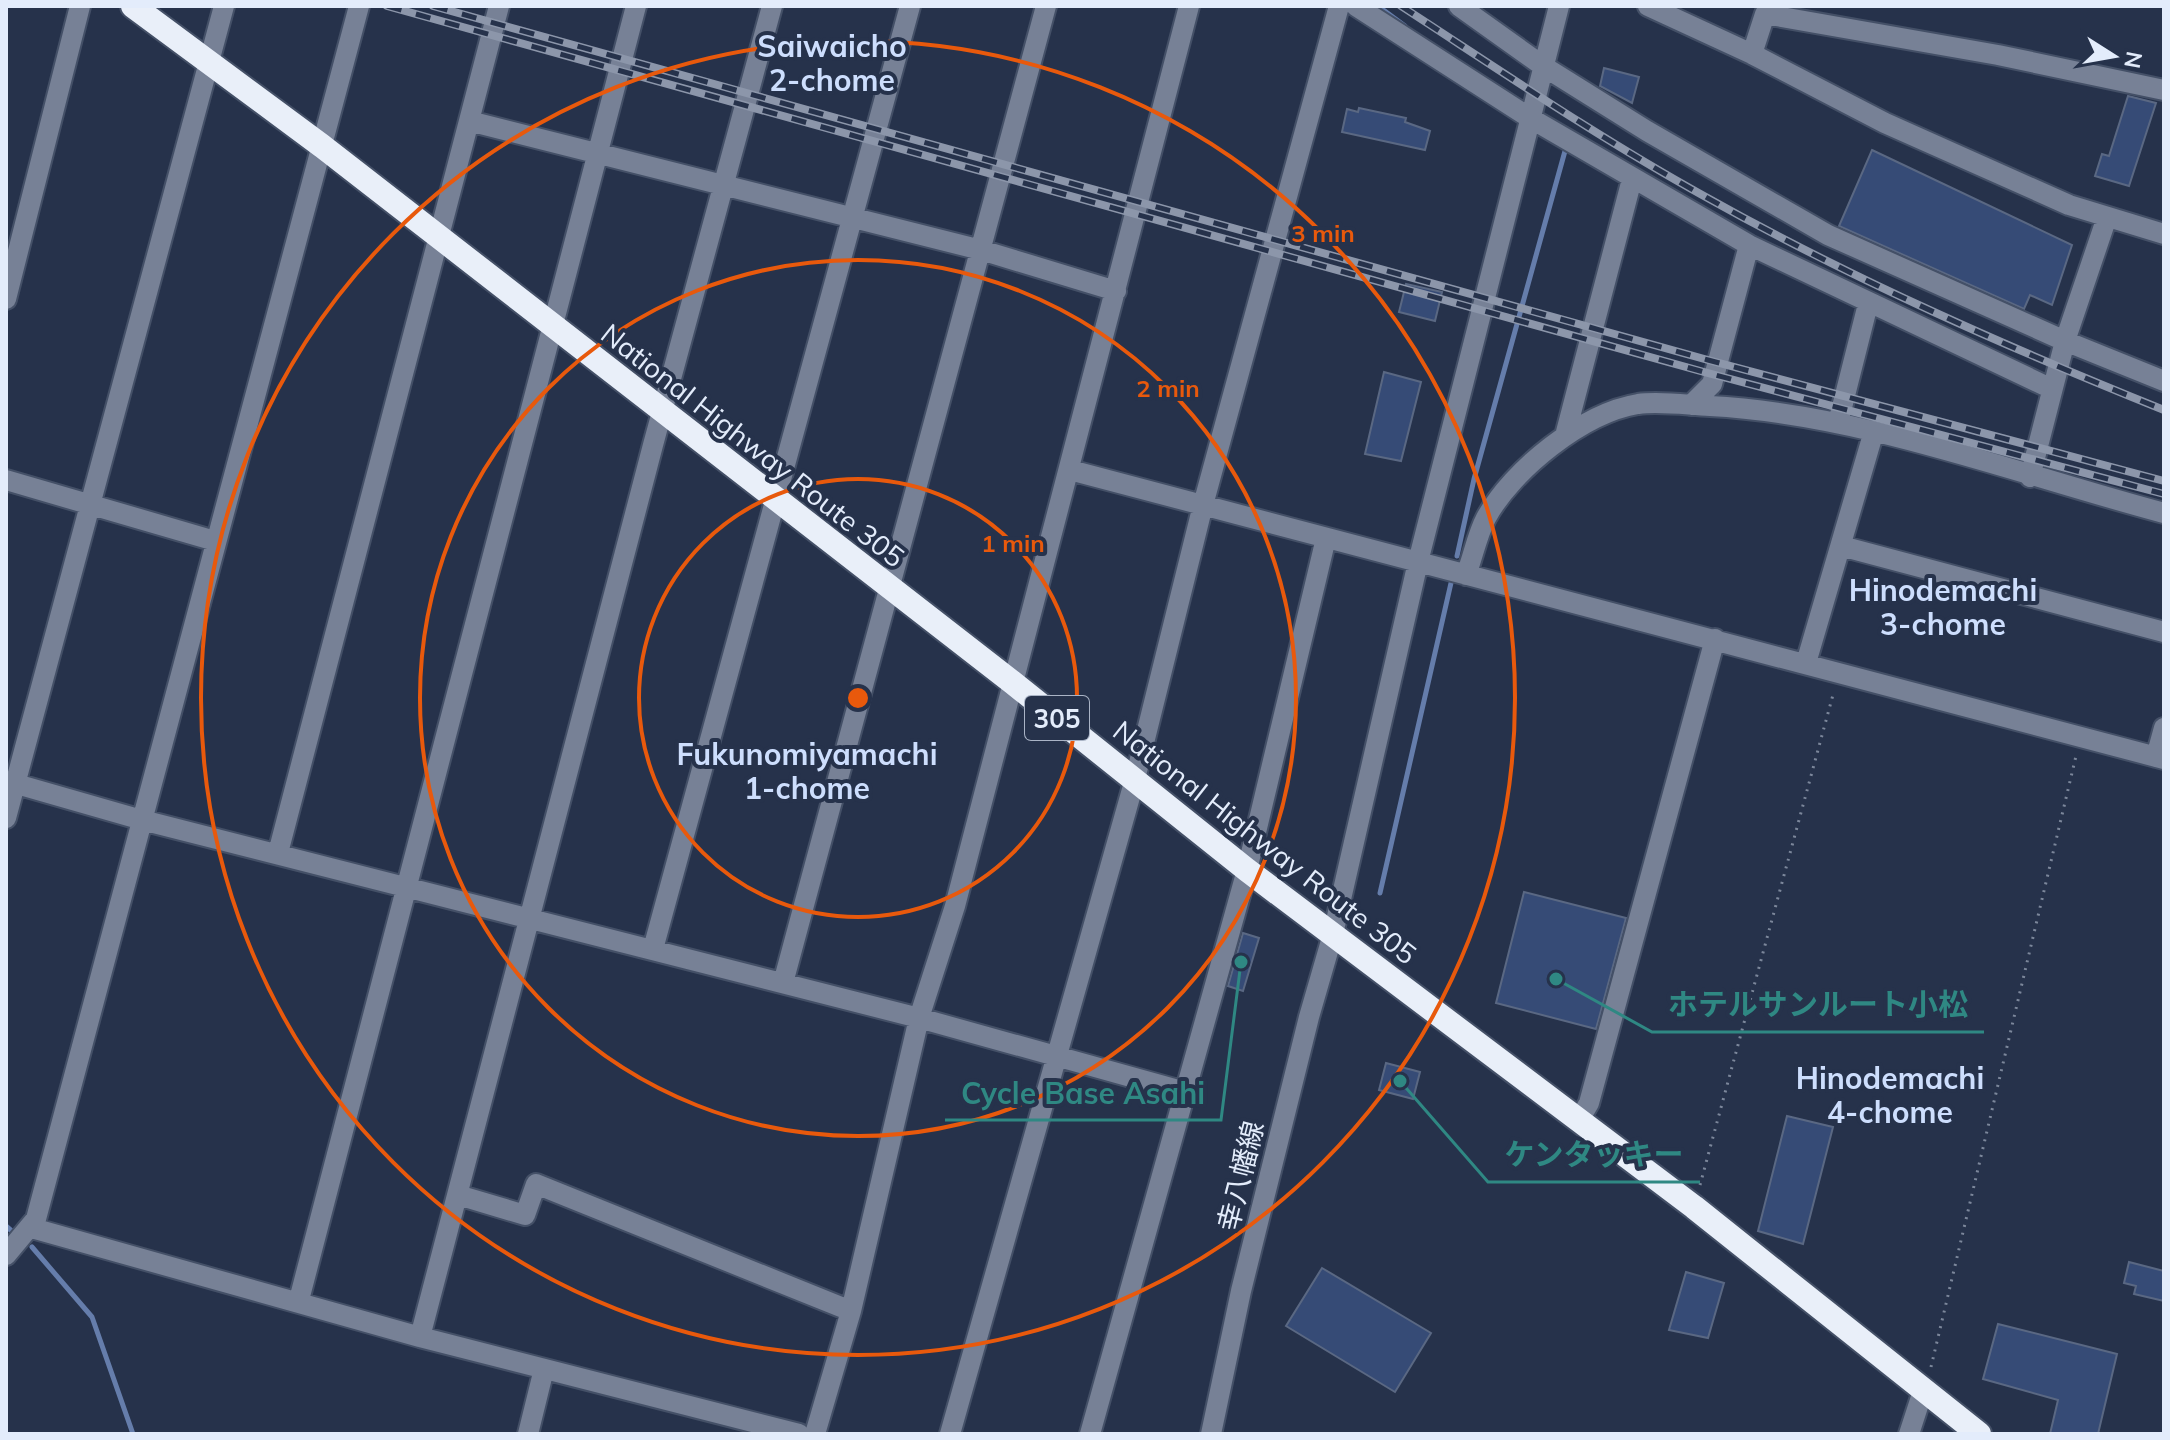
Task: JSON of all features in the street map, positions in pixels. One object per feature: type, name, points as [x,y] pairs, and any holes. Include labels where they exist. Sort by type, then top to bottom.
[{"type":"highway","name":"National Highway Route 305","points":[[133,6],[322,146],[437,239],[1012,682],[1247,870],[1694,1207],[1979,1434]]},
{"type":"street","points":[[6,299],[80,6]]},
{"type":"street","points":[[6,818],[10,782],[224,6]]},
{"type":"street","points":[[6,1255],[32,1228],[359,6]]},
{"type":"street","points":[[278,853],[499,6]]},
{"type":"street","points":[[299,1300],[636,6]]},
{"type":"street","points":[[420,1337],[772,6]]},
{"type":"street","points":[[653,949],[910,6]]},
{"type":"street","points":[[783,983],[1046,6]]},
{"type":"street","points":[[815,1434],[851,1311],[919,1018],[955,906],[1189,6]]},
{"type":"street","points":[[950,1434],[1135,779],[1203,505],[1339,6]]},
{"type":"street","points":[[1356,6],[1530,118],[1749,245],[2052,389]]},
{"type":"street","points":[[1459,6],[1543,66],[1647,131],[1828,235],[2065,341],[2164,381]]},
{"type":"street","name":"幸八幡線","points":[[1211,1434],[1241,1291],[1309,1017],[1333,934],[1418,562],[1559,6]]},
{"type":"street","points":[[1658,8],[1885,123],[2069,205],[2164,234]]},
{"type":"street","points":[[1752,54],[1765,14],[1998,55],[2164,90]]},
{"type":"street","points":[[469,121],[725,182],[981,250],[1116,291]]},
{"type":"street","points":[[1566,432],[1632,179]]},
{"type":"street","points":[[2030,477],[2065,341],[2107,217]]},
{"type":"street","points":[[1691,405],[1712,384],[1749,245]]},
{"type":"street","points":[[1838,423],[1868,304]]},
{"type":"street","points":[[1466,575],[1486,518],[1519,475],[1566,432],[1637,404],[1787,413],[1838,423],[2164,513]]},
{"type":"street","points":[[1806,663],[1874,431]]},
{"type":"street","points":[[1070,470],[2160,758],[2164,728]]},
{"type":"street","points":[[6,480],[215,541]]},
{"type":"street","points":[[1090,1434],[1247,870],[1326,538]]},
{"type":"street","points":[[1841,546],[2164,632]]},
{"type":"street","points":[[1579,1120],[1589,1103],[1715,639]]},
{"type":"street","points":[[10,782],[142,820],[919,1018],[1185,1092]]},
{"type":"street","points":[[458,1195],[525,1215],[536,1184],[851,1311]]},
{"type":"street","points":[[32,1228],[299,1300],[420,1337],[799,1434]]},
{"type":"street","points":[[528,1434],[544,1369]]},
{"type":"street","points":[[1909,1434],[1923,1391]]},
{"type":"path","points":[[1694,1207],[1840,672]]},
{"type":"path","points":[[1923,1391],[1939,1345],[2080,737]]},
{"type":"building","points":[[1604,68],[1639,77],[1632,103],[1600,86]]},
{"type":"building","points":[[2128,96],[2156,103],[2129,186],[2095,176],[2102,154],[2109,156]]},
{"type":"building","points":[[1359,108],[1406,118],[1405,122],[1430,131],[1425,150],[1342,132],[1347,109],[1358,112]]},
{"type":"building","points":[[1872,150],[2072,245],[2052,305],[2030,295],[2024,309],[1839,226]]},
{"type":"building","points":[[1406,284],[1442,292],[1435,321],[1399,312]]},
{"type":"building","points":[[1384,372],[1421,382],[1401,461],[1365,454]]},
{"type":"building","points":[[1524,892],[1626,918],[1596,1029],[1496,1003]]},
{"type":"building","points":[[1243,933],[1259,938],[1243,991],[1228,986]]},
{"type":"building","points":[[1386,1063],[1420,1072],[1413,1099],[1379,1090]]},
{"type":"building","points":[[1787,1116],[1833,1127],[1803,1244],[1758,1231]]},
{"type":"building","points":[[2129,1262],[2164,1271],[2164,1301],[2134,1294],[2136,1286],[2124,1283]]},
{"type":"building","points":[[1322,1268],[1431,1333],[1395,1392],[1286,1326]]},
{"type":"building","points":[[1686,1272],[1724,1283],[1708,1338],[1669,1330]]},
{"type":"building","points":[[1998,1324],[2117,1354],[2098,1434],[2050,1434],[2058,1400],[1983,1379]]},
{"type":"waterway","points":[[1378,6],[1405,26]]},
{"type":"waterway","points":[[1457,556],[1474,479],[1565,151]]},
{"type":"waterway","points":[[1380,893],[1451,583]]},
{"type":"waterway","points":[[6,1226],[14,1233]]},
{"type":"waterway","points":[[32,1247],[92,1317],[133,1434]]},
{"type":"railway","points":[[387,6],[1704,372],[2164,494]]},
{"type":"railway","points":[[433,6],[1708,360],[2164,481]]},
{"type":"railway","points":[[1401,6],[1626,151],[1816,256],[2047,362],[2164,410]]},
{"type":"place","name":"Cycle Base Asahi","points":[[1241,962]]},
{"type":"place","name":"ホテルサンルート小松","points":[[1556,979]]},
{"type":"place","name":"ケンタッキー","points":[[1400,1081]]},
{"type":"district","name":"Saiwaicho 2-chome","points":[[832,63]]},
{"type":"district","name":"Hinodemachi 3-chome","points":[[1943,607]]},
{"type":"district","name":"Fukunomiyamachi 1-chome","points":[[807,771]]},
{"type":"district","name":"Hinodemachi 4-chome","points":[[1890,1095]]}]
